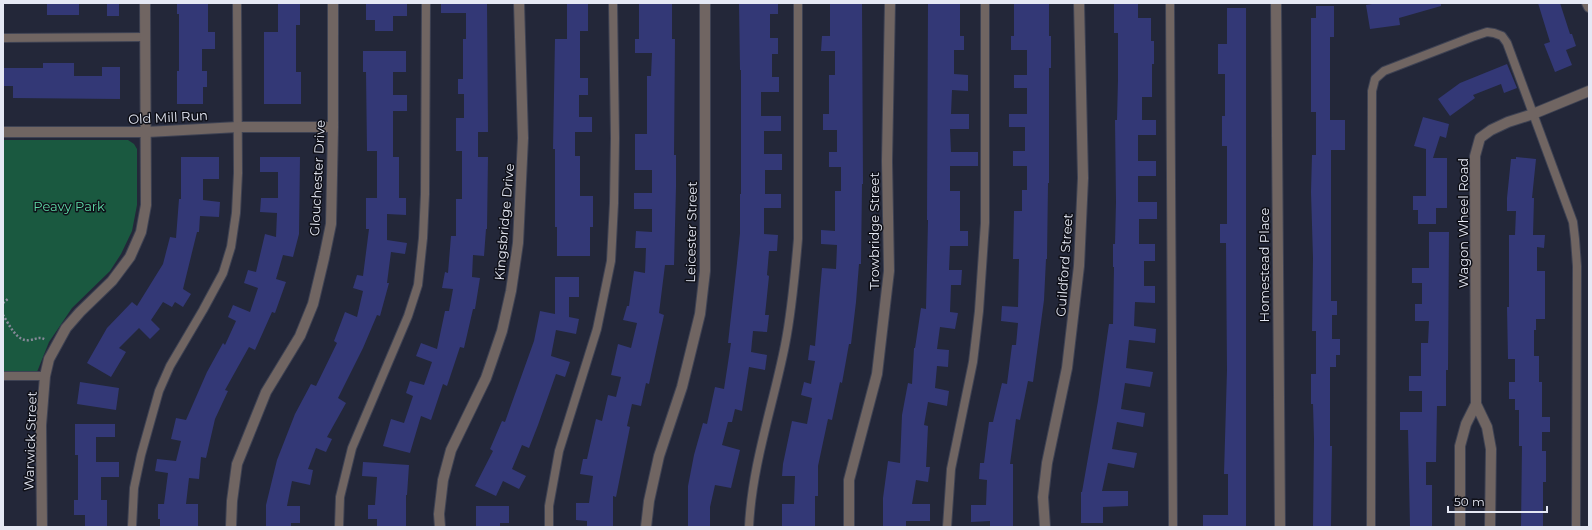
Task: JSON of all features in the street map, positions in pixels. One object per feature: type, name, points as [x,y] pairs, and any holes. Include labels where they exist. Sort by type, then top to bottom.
[{"type":"street","name":"Warwick Street","points":[[42,527],[41,425],[45,376],[49,359],[66,328],[112,281],[130,257],[141,232],[146,205],[145,3]]},
{"type":"street","name":"Glouchester Drive","points":[[231,527],[232,501],[237,464],[266,392],[300,336],[315,297],[324,258],[330,224],[333,127],[333,3]]},
{"type":"street","name":"Kingsbridge Drive","points":[[440,527],[439,514],[443,480],[452,450],[486,378],[502,331],[511,291],[518,243],[523,138],[519,3]]},
{"type":"street","name":"Leicester Street","points":[[646,527],[649,501],[659,456],[682,387],[700,314],[705,271],[704,3]]},
{"type":"street","name":"Trowbridge Street","points":[[849,527],[849,480],[877,374],[889,271],[887,160],[890,3]]},
{"type":"street","name":"Guildford Street","points":[[1046,527],[1044,497],[1047,463],[1067,368],[1079,266],[1083,178],[1080,3]]},
{"type":"street","name":"Homestead Place","points":[[1276,3],[1280,527]]},
{"type":"street","points":[[1587,3],[1589,7]]},
{"type":"street","name":"Wagon Wheel Road","points":[[1490,527],[1490,449],[1487,427],[1476,404],[1475,156],[1480,138],[1491,130],[1589,91]]},
{"type":"street","name":"Old Mill Run","points":[[3,132],[146,132],[238,127],[333,127]]},
{"type":"street","name":"Wagon Wheel Road","points":[[1460,527],[1460,446],[1466,424],[1476,404]]},
{"type":"lane","points":[[132,527],[134,488],[141,455],[159,391],[170,366],[223,273],[231,247],[236,213],[238,174],[237,3]]},
{"type":"lane","points":[[339,527],[340,497],[352,448],[408,316],[418,285],[423,238],[425,194],[426,3]]},
{"type":"lane","points":[[549,527],[549,506],[559,451],[597,329],[611,260],[615,138],[613,3]]},
{"type":"lane","points":[[749,527],[752,491],[759,452],[785,344],[796,268],[798,239],[798,3]]},
{"type":"lane","points":[[947,527],[951,469],[973,362],[979,310],[985,223],[985,3]]},
{"type":"lane","points":[[1170,3],[1172,527]]},
{"type":"lane","points":[[1371,527],[1372,92],[1376,78],[1384,71],[1487,32],[1502,36],[1507,43],[1573,222],[1576,239],[1577,301],[1576,527]]},
{"type":"lane","points":[[3,38],[146,37]]},
{"type":"lane","points":[[3,376],[45,376]]},
{"type":"path","points":[[3,303],[9,298]]},
{"type":"path","points":[[3,316],[19,338],[26,340],[38,337],[46,340]]},
{"type":"green space","name":"Peavy Park","points":[[3,140],[128,140],[134,144],[137,149],[137,205],[132,231],[121,254],[110,271],[72,308],[49,342],[37,372],[3,372]]},
{"type":"building","points":[[47,3],[79,3],[79,15],[47,15]]},
{"type":"building","points":[[107,3],[119,3],[119,16],[107,16]]},
{"type":"building","points":[[177,3],[208,3],[208,32],[215,32],[215,49],[202,49],[202,71],[207,71],[207,87],[203,87],[203,104],[177,104],[177,71],[179,71],[179,14],[177,14]]},
{"type":"building","points":[[278,3],[300,3],[300,25],[296,25],[296,72],[301,72],[301,104],[264,104],[264,32],[278,32]]},
{"type":"building","points":[[366,3],[407,3],[407,16],[393,16],[393,31],[375,31],[375,20],[366,20]]},
{"type":"building","points":[[441,3],[487,3],[488,132],[478,132],[478,157],[488,157],[487,229],[484,256],[473,255],[472,277],[480,278],[475,309],[473,309],[464,348],[460,347],[447,386],[443,384],[431,420],[421,416],[410,453],[383,446],[391,419],[404,423],[413,396],[406,393],[410,381],[424,385],[432,362],[416,356],[421,343],[437,349],[445,311],[449,311],[453,289],[442,288],[445,272],[448,273],[451,236],[456,236],[456,199],[462,199],[462,151],[456,151],[456,118],[464,118],[464,94],[458,94],[458,79],[463,79],[463,39],[466,39],[466,13],[441,13]]},
{"type":"building","points":[[567,3],[588,3],[588,31],[580,31],[580,78],[588,78],[588,95],[579,95],[579,117],[592,117],[592,132],[575,132],[575,156],[580,156],[580,196],[593,196],[593,227],[590,227],[590,256],[557,256],[557,227],[555,227],[555,149],[553,149],[555,39],[567,39]]},
{"type":"building","points":[[639,3],[672,3],[672,39],[675,39],[674,155],[676,155],[674,265],[665,265],[659,313],[664,315],[649,384],[646,383],[641,406],[632,404],[627,426],[630,427],[616,497],[613,496],[613,527],[587,527],[587,521],[576,520],[576,503],[589,503],[593,476],[580,474],[583,459],[587,459],[596,419],[602,421],[608,395],[616,397],[621,377],[611,375],[618,344],[631,348],[637,323],[623,320],[627,306],[629,306],[634,271],[645,273],[646,248],[635,248],[636,231],[652,232],[652,209],[634,209],[634,193],[652,193],[652,170],[635,170],[635,134],[647,134],[647,76],[651,76],[652,53],[635,53],[635,39],[639,39]]},
{"type":"building","points":[[739,3],[778,3],[778,14],[770,14],[770,38],[778,38],[778,54],[772,54],[772,77],[779,77],[779,92],[761,92],[761,116],[781,116],[781,131],[764,131],[764,154],[782,154],[782,170],[765,170],[765,194],[781,194],[781,208],[764,208],[764,234],[778,235],[777,251],[769,251],[767,275],[769,276],[765,315],[769,315],[767,332],[753,331],[751,352],[767,355],[765,370],[749,367],[742,411],[735,409],[732,422],[728,422],[722,445],[740,450],[731,488],[715,485],[710,507],[710,527],[688,527],[688,486],[694,455],[703,423],[707,424],[715,387],[724,389],[731,343],[728,343],[740,233],[741,194],[741,70]]},
{"type":"building","points":[[830,3],[862,3],[863,184],[861,264],[859,264],[851,344],[849,344],[842,383],[840,382],[832,420],[828,419],[818,466],[818,496],[815,496],[815,527],[782,527],[782,504],[794,504],[795,476],[782,476],[792,421],[807,424],[812,398],[801,395],[804,382],[811,384],[815,361],[808,360],[810,345],[815,346],[822,268],[836,269],[837,245],[821,244],[821,230],[835,231],[835,191],[841,191],[841,167],[829,167],[829,152],[837,152],[837,130],[823,130],[823,114],[829,114],[829,75],[835,75],[835,51],[821,51],[822,36],[830,36]]},
{"type":"building","points":[[928,3],[960,3],[960,36],[964,36],[964,50],[954,50],[954,74],[968,75],[968,91],[952,90],[951,114],[969,114],[969,129],[950,129],[951,152],[978,152],[978,166],[950,166],[950,191],[960,191],[960,231],[968,231],[968,246],[950,246],[949,270],[962,270],[961,285],[951,285],[950,312],[958,313],[955,329],[940,327],[937,349],[949,350],[948,367],[937,366],[935,388],[949,391],[947,406],[928,402],[924,425],[928,426],[926,467],[930,467],[928,482],[916,480],[912,504],[930,504],[930,521],[906,521],[906,527],[883,527],[883,498],[888,461],[900,463],[902,415],[908,383],[912,384],[914,348],[921,308],[926,309],[928,220]]},
{"type":"building","points":[[1014,3],[1049,3],[1051,68],[1049,68],[1049,183],[1047,259],[1044,300],[1033,382],[1028,381],[1020,420],[1016,419],[1010,464],[1013,464],[1013,527],[990,527],[990,521],[971,522],[971,505],[986,505],[987,480],[979,479],[980,463],[984,463],[989,422],[993,422],[1002,383],[1007,384],[1012,345],[1016,345],[1018,323],[1001,321],[1002,306],[1018,307],[1019,259],[1013,259],[1014,211],[1022,211],[1022,190],[1027,190],[1027,166],[1013,166],[1013,151],[1025,151],[1025,127],[1009,127],[1009,114],[1027,114],[1027,88],[1014,88],[1014,75],[1027,75],[1027,50],[1011,50],[1011,36],[1014,36]]},
{"type":"building","points":[[1114,3],[1138,3],[1138,18],[1151,18],[1151,41],[1154,41],[1152,97],[1142,97],[1142,120],[1156,120],[1156,135],[1138,135],[1138,161],[1156,161],[1156,176],[1138,176],[1138,202],[1157,202],[1157,219],[1139,219],[1139,244],[1155,244],[1155,261],[1144,261],[1144,286],[1155,286],[1155,303],[1135,302],[1134,326],[1156,329],[1155,343],[1129,340],[1126,368],[1153,372],[1150,387],[1125,383],[1121,409],[1145,413],[1143,427],[1117,422],[1112,449],[1137,453],[1134,468],[1108,463],[1102,491],[1128,491],[1128,506],[1103,507],[1103,523],[1081,523],[1081,492],[1098,401],[1109,324],[1113,324],[1113,244],[1115,244],[1116,202],[1115,120],[1117,120],[1118,80],[1118,33],[1114,33]]},
{"type":"building","points":[[1378,3],[1441,3],[1441,6],[1399,18],[1400,25],[1370,29],[1366,5]]},
{"type":"building","points":[[1538,3],[1560,3],[1570,34],[1572,34],[1576,46],[1566,50],[1572,65],[1555,72],[1544,44],[1550,42]]},
{"type":"building","points":[[1316,6],[1334,6],[1334,37],[1330,37],[1330,120],[1345,120],[1345,150],[1331,150],[1331,301],[1337,301],[1337,315],[1332,315],[1332,339],[1340,339],[1340,355],[1336,355],[1336,367],[1330,367],[1330,446],[1332,446],[1331,527],[1313,527],[1314,439],[1313,404],[1311,404],[1311,374],[1316,374],[1316,331],[1312,331],[1313,258],[1311,192],[1312,155],[1316,155],[1316,112],[1311,112],[1311,18],[1316,18]]},
{"type":"building","points":[[1227,8],[1246,8],[1246,527],[1203,527],[1203,515],[1228,515],[1228,474],[1224,474],[1227,370],[1226,243],[1220,243],[1220,224],[1227,224],[1227,146],[1222,146],[1222,116],[1225,116],[1225,74],[1218,74],[1218,44],[1227,44]]},
{"type":"building","points":[[363,51],[406,51],[406,72],[393,72],[393,95],[407,95],[407,111],[393,111],[393,157],[399,157],[399,198],[406,198],[406,215],[387,214],[387,240],[407,243],[405,254],[391,252],[387,283],[389,283],[380,316],[377,315],[363,348],[338,398],[346,403],[327,437],[332,439],[326,452],[316,448],[308,469],[313,470],[310,485],[292,481],[287,506],[300,506],[300,523],[291,523],[291,527],[266,527],[266,505],[277,460],[295,414],[311,384],[316,386],[337,343],[334,341],[345,312],[357,317],[363,291],[353,288],[357,275],[363,276],[369,229],[366,229],[366,198],[377,198],[377,151],[367,151],[366,72],[363,72]]},
{"type":"building","points":[[43,63],[74,63],[74,76],[102,76],[102,67],[120,67],[120,99],[13,98],[13,86],[3,86],[3,68],[43,68]]},
{"type":"building","points":[[1507,64],[1517,88],[1504,93],[1501,84],[1473,95],[1475,98],[1450,116],[1438,99],[1460,83]]},
{"type":"building","points":[[1423,117],[1449,124],[1446,138],[1440,136],[1433,158],[1447,158],[1447,208],[1436,208],[1436,224],[1418,224],[1418,210],[1413,210],[1413,196],[1426,196],[1426,149],[1414,146]]},
{"type":"building","points":[[181,157],[219,157],[219,179],[203,179],[203,200],[220,202],[219,217],[200,216],[199,232],[197,232],[183,289],[191,294],[183,307],[175,302],[172,307],[163,302],[151,320],[160,329],[150,339],[139,328],[119,348],[126,352],[111,377],[87,363],[107,328],[132,302],[137,306],[163,264],[170,237],[176,238],[179,199],[181,199]]},
{"type":"building","points":[[260,157],[300,157],[299,234],[293,257],[283,255],[276,279],[286,282],[275,313],[272,312],[255,350],[249,347],[225,390],[228,391],[215,419],[206,458],[201,457],[199,479],[189,478],[186,504],[198,504],[198,527],[160,527],[160,519],[158,519],[158,504],[164,504],[168,473],[155,471],[157,459],[176,461],[181,441],[171,439],[176,418],[186,420],[207,372],[223,343],[225,345],[236,321],[228,317],[233,305],[250,312],[258,288],[244,283],[248,270],[256,272],[265,234],[276,237],[277,213],[260,212],[261,198],[278,198],[278,172],[260,172]]},
{"type":"building","points":[[1516,157],[1536,159],[1532,198],[1534,198],[1533,235],[1545,235],[1544,248],[1537,247],[1537,271],[1545,271],[1545,319],[1536,319],[1536,330],[1534,330],[1534,356],[1539,356],[1539,382],[1542,382],[1542,417],[1550,417],[1550,432],[1542,432],[1542,451],[1546,451],[1546,482],[1543,482],[1543,527],[1521,527],[1522,446],[1519,446],[1519,410],[1515,410],[1515,399],[1509,399],[1509,382],[1515,382],[1515,359],[1508,359],[1507,307],[1509,307],[1509,235],[1515,235],[1516,211],[1507,211],[1507,198],[1511,159],[1516,159]]},
{"type":"building","points":[[1429,232],[1449,232],[1448,370],[1446,370],[1446,406],[1437,406],[1436,462],[1426,462],[1426,485],[1432,485],[1432,527],[1410,527],[1408,430],[1400,430],[1400,412],[1422,412],[1422,391],[1409,391],[1409,376],[1421,376],[1421,343],[1428,343],[1429,321],[1415,321],[1415,304],[1422,304],[1422,283],[1412,283],[1412,268],[1429,268]]},
{"type":"building","points":[[555,277],[579,277],[579,297],[569,297],[569,317],[579,319],[576,334],[556,330],[551,356],[570,362],[565,377],[556,374],[529,448],[522,445],[512,469],[526,476],[519,489],[503,481],[496,496],[475,486],[493,451],[490,449],[502,421],[505,422],[534,341],[540,311],[555,314]]},
{"type":"building","points":[[80,382],[119,388],[116,410],[77,404]]},
{"type":"building","points":[[75,424],[115,424],[115,437],[96,437],[96,462],[119,462],[119,477],[101,477],[101,500],[107,500],[107,527],[85,527],[85,515],[74,515],[74,500],[78,500],[78,455],[75,455]]},
{"type":"building","points":[[363,462],[409,465],[406,495],[406,527],[377,527],[377,519],[368,519],[368,505],[375,505],[377,477],[362,476]]},
{"type":"building","points":[[476,506],[509,506],[509,523],[500,523],[500,527],[476,527]]}]
